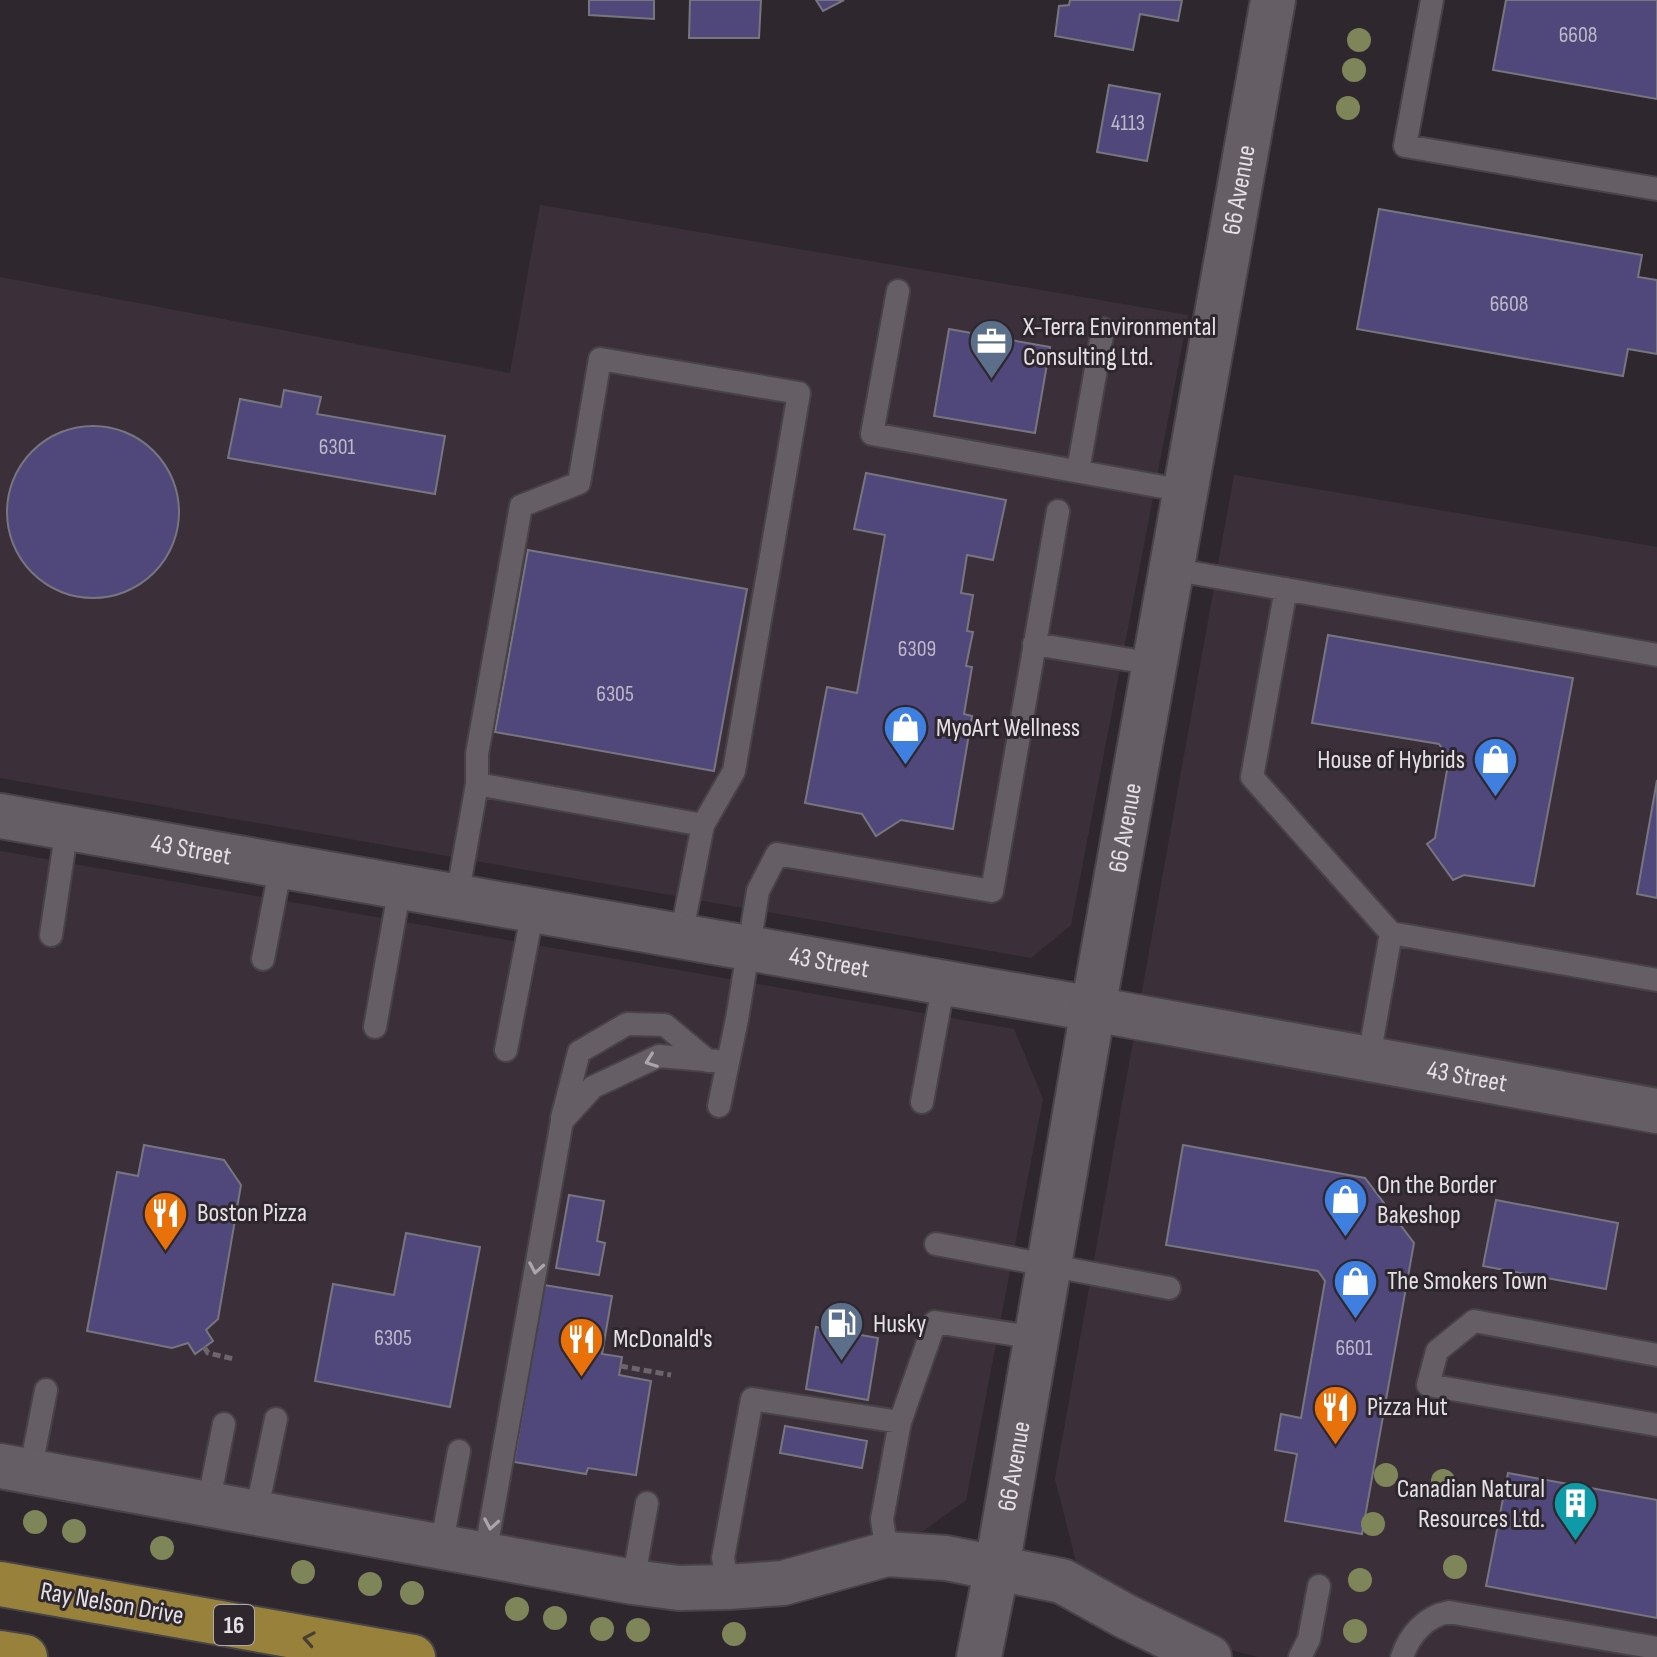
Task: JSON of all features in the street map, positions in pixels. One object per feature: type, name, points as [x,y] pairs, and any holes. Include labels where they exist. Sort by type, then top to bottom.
[{"type":"highway","name":"Ray Nelson Drive","points":[[0,1584],[413,1657]]},
{"type":"highway","points":[[0,1653],[25,1657]]},
{"type":"street","name":"66 Avenue","points":[[979,1657],[1273,0]]},
{"type":"street","name":"43 Street","points":[[0,816],[1369,1057],[1657,1111]]},
{"type":"street","points":[[15,1469],[679,1588],[783,1583],[887,1554],[946,1558],[1062,1581],[1209,1657]]},
{"type":"lane","points":[[1432,0],[1405,146],[1657,189]]},
{"type":"lane","points":[[898,291],[872,434],[1185,491]]},
{"type":"lane","points":[[1078,471],[1103,329]]},
{"type":"lane","points":[[457,897],[477,784],[477,754],[521,506],[579,483],[600,359],[799,393],[734,771],[703,825],[681,936]]},
{"type":"lane","points":[[719,1106],[718,1061],[749,948],[758,891],[777,854],[992,891],[1058,511]]},
{"type":"lane","points":[[1171,569],[1657,655]]},
{"type":"lane","points":[[1286,589],[1252,777],[1391,933],[1657,980]]},
{"type":"lane","points":[[1034,644],[1155,664]]},
{"type":"lane","points":[[477,784],[703,825]]},
{"type":"lane","points":[[51,935],[67,828]]},
{"type":"lane","points":[[263,959],[281,865]]},
{"type":"lane","points":[[375,1027],[400,887]]},
{"type":"lane","points":[[506,1050],[533,910]]},
{"type":"lane","points":[[1369,1057],[1391,933]]},
{"type":"lane","points":[[922,1102],[944,982]]},
{"type":"lane","points":[[485,1555],[562,1121],[579,1052],[627,1024],[665,1025],[718,1061]]},
{"type":"lane","points":[[562,1121],[593,1087],[659,1056],[718,1061]]},
{"type":"lane","points":[[936,1244],[1169,1288]]},
{"type":"lane","points":[[1657,1355],[1474,1321],[1437,1351],[1428,1385],[1657,1425]]},
{"type":"lane","points":[[887,1554],[882,1519],[900,1422],[935,1322],[1037,1338]]},
{"type":"lane","points":[[15,1469],[46,1390]]},
{"type":"lane","points":[[728,1587],[723,1558],[752,1399],[900,1422]]},
{"type":"lane","points":[[256,1513],[276,1419]]},
{"type":"lane","points":[[208,1505],[224,1424]]},
{"type":"lane","points":[[441,1547],[459,1451]]},
{"type":"lane","points":[[633,1582],[647,1503]]},
{"type":"lane","points":[[1300,1657],[1309,1639],[1319,1586]]},
{"type":"lane","points":[[1402,1657],[1424,1623],[1436,1614],[1449,1612],[1657,1648]]},
{"type":"path","points":[[204,1347],[208,1353],[234,1359]]},
{"type":"path","points":[[620,1366],[671,1375]]},
{"type":"shaded area","points":[[540,205],[1188,315],[1071,925],[1031,958],[0,778],[0,277],[510,373]]},
{"type":"shaded area","points":[[1234,475],[1657,547],[1657,1657],[1258,1657],[1212,1645],[1082,1585],[1055,1479]]},
{"type":"shaded area","points":[[0,851],[1014,1029],[1043,1099],[966,1500],[923,1531],[696,1578],[0,1447]]},
{"type":"building","points":[[589,0],[654,0],[654,19],[589,15]]},
{"type":"building","points":[[690,0],[761,0],[759,38],[689,38]]},
{"type":"building","points":[[816,0],[844,0],[823,11]]},
{"type":"building","points":[[1070,0],[1182,0],[1178,21],[1140,14],[1133,50],[1055,36],[1059,6],[1069,5]]},
{"type":"building","points":[[1506,0],[1657,0],[1657,99],[1493,70]]},
{"type":"building","points":[[1109,85],[1160,94],[1147,161],[1097,152]]},
{"type":"building","points":[[1379,209],[1642,255],[1638,277],[1657,280],[1657,354],[1628,349],[1623,376],[1357,329]]},
{"type":"building","name":"X-Terra Environmental Consulting Ltd.","points":[[949,329],[1050,347],[1035,433],[934,416]]},
{"type":"building","points":[[284,390],[321,397],[317,414],[445,436],[435,494],[228,458],[240,399],[281,407]]},
{"type":"building","points":[[93,426],[126,432],[154,451],[173,479],[179,512],[173,545],[154,573],[126,592],[93,598],[60,592],[32,573],[13,545],[7,512],[13,479],[32,451],[60,432]]},
{"type":"building","points":[[866,473],[1006,500],[993,560],[967,555],[961,593],[973,595],[967,631],[973,632],[966,666],[972,667],[964,714],[972,716],[953,829],[901,820],[876,836],[862,814],[805,803],[827,687],[857,693],[885,535],[854,529]]},
{"type":"building","points":[[528,550],[747,589],[714,771],[495,732]]},
{"type":"building","name":"House of Hybrids","points":[[1328,635],[1573,678],[1534,886],[1464,875],[1453,880],[1427,844],[1435,838],[1449,759],[1439,744],[1312,723]]},
{"type":"building","points":[[1657,780],[1657,898],[1637,894]]},
{"type":"building","name":"Boston Pizza","points":[[144,1145],[224,1160],[241,1185],[218,1319],[206,1330],[213,1341],[195,1354],[188,1343],[172,1348],[87,1331],[117,1172],[138,1176]]},
{"type":"building","points":[[1183,1145],[1365,1178],[1414,1243],[1362,1534],[1285,1521],[1297,1454],[1275,1450],[1281,1414],[1301,1418],[1325,1281],[1318,1271],[1166,1245]]},
{"type":"building","points":[[569,1195],[604,1201],[597,1241],[605,1243],[599,1275],[556,1268]]},
{"type":"building","points":[[1496,1200],[1618,1223],[1606,1289],[1483,1266]]},
{"type":"building","points":[[406,1233],[480,1247],[450,1407],[315,1381],[333,1284],[394,1295]]},
{"type":"building","name":"McDonald's","points":[[544,1285],[612,1296],[602,1354],[622,1357],[619,1375],[651,1381],[636,1475],[588,1468],[586,1474],[514,1462]]},
{"type":"building","name":"Husky","points":[[816,1327],[878,1338],[868,1400],[806,1389]]},
{"type":"building","points":[[785,1426],[867,1441],[862,1468],[780,1453]]},
{"type":"building","name":"Canadian Natural Resources Ltd.","points":[[1508,1473],[1657,1500],[1657,1618],[1486,1586]]},
{"type":"place","name":"X-Terra Environmental Consulting Ltd.","points":[[992,381]]},
{"type":"place","name":"MyoArt Wellness","points":[[905,767]]},
{"type":"place","name":"House of Hybrids","points":[[1496,799]]},
{"type":"place","name":"On the Border Bakeshop","points":[[1346,1239]]},
{"type":"place","name":"Boston Pizza","points":[[166,1252]]},
{"type":"place","name":"The Smokers Town","points":[[1356,1320]]},
{"type":"place","name":"Husky","points":[[842,1363]]},
{"type":"place","name":"McDonald's","points":[[582,1378]]},
{"type":"place","name":"Pizza Hut","points":[[1336,1446]]},
{"type":"place","name":"Canadian Natural Resources Ltd.","points":[[1576,1543]]}]
